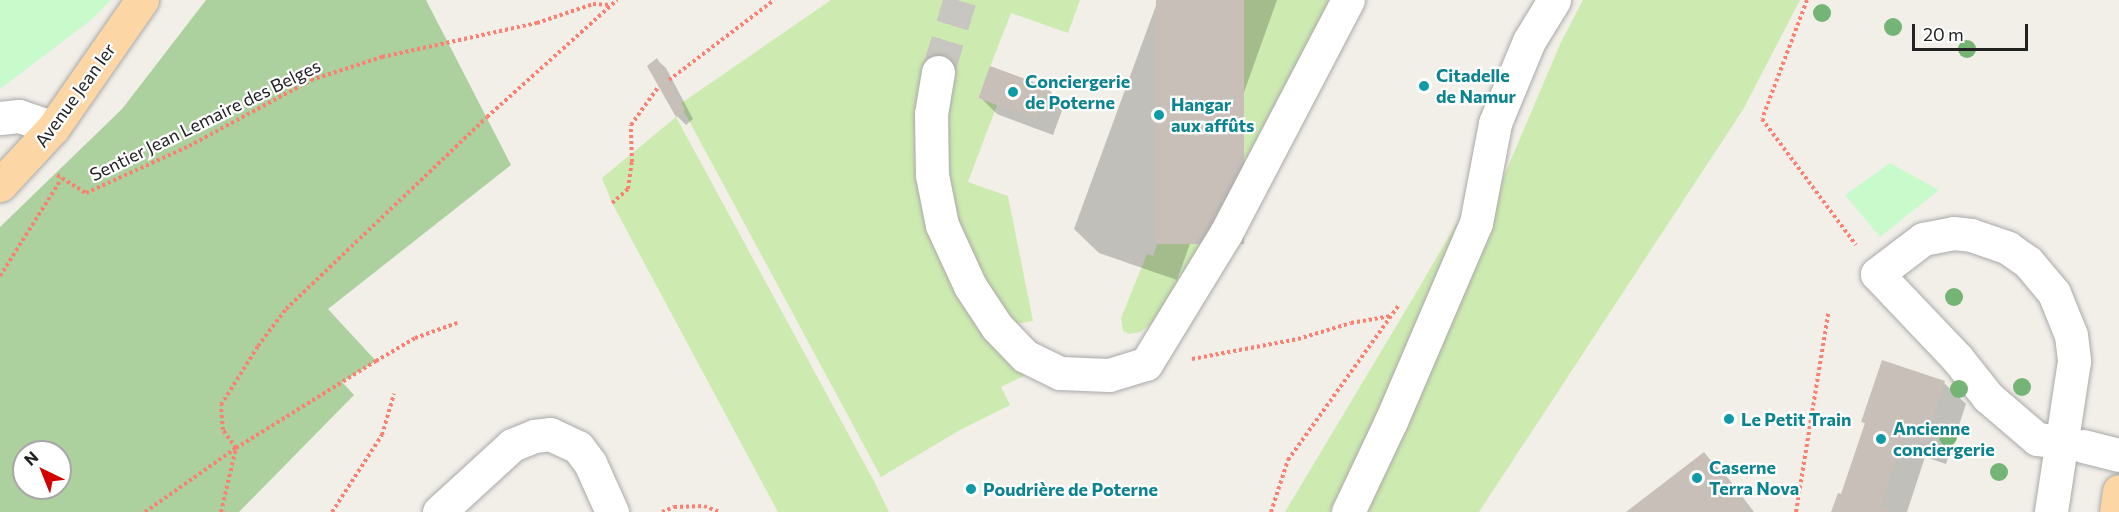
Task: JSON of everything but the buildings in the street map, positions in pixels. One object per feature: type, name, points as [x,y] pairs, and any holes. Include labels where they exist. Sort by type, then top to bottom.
[{"type":"main road","name":"Avenue Jean Ier","points":[[0,185],[26,160],[53,128],[142,0]]},
{"type":"main road","points":[[2116,512],[2119,491]]},
{"type":"street","points":[[938,72],[931,125],[931,163],[938,206],[958,264],[990,317],[1025,356],[1060,373],[1109,375],[1146,364],[1226,233],[1348,0]]},
{"type":"street","points":[[1348,512],[1476,223],[1496,123],[1529,41],[1554,0]]},
{"type":"street","points":[[0,118],[19,116],[53,128]]},
{"type":"street","points":[[2046,440],[2037,439],[1989,398],[1957,358],[1878,274],[1923,239],[1953,233],[1971,235],[2008,248],[2028,262],[2054,293],[2071,335],[2074,362],[2051,512]]},
{"type":"street","points":[[439,512],[512,445],[534,436],[550,434],[578,447],[590,463],[612,512]]},
{"type":"street","points":[[2083,446],[2119,455]]},
{"type":"path","points":[[221,512],[236,448],[223,430],[221,405],[258,346],[286,309],[487,117],[617,0]]},
{"type":"path","points":[[669,80],[774,0]]},
{"type":"path","points":[[1807,0],[1762,119],[1878,274]]},
{"type":"path","name":"Sentier Jean Lemaire des Belges","points":[[26,160],[86,193],[189,146],[311,80],[382,57],[537,23],[593,4],[611,5]]},
{"type":"path","points":[[612,203],[628,189],[632,162],[631,125],[659,86]]},
{"type":"path","points":[[0,276],[62,178]]},
{"type":"path","points":[[1271,512],[1288,460],[1390,315],[1406,299]]},
{"type":"path","points":[[1796,512],[1828,314]]},
{"type":"path","points":[[1146,364],[1190,359],[1298,339],[1351,323],[1390,315]]},
{"type":"path","points":[[145,512],[236,448],[415,338],[457,323]]},
{"type":"path","points":[[332,512],[382,435],[394,394]]},
{"type":"path","points":[[662,512],[674,507],[704,506],[720,512]]},
{"type":"green space","points":[[0,0],[111,0],[91,20],[0,89]]},
{"type":"green space","points":[[206,0],[426,0],[511,165],[328,309],[376,361],[342,382],[354,395],[239,512],[0,512],[0,227],[122,109]]},
{"type":"green space","points":[[831,0],[1080,0],[1068,33],[1011,13],[978,98],[997,105],[968,182],[1008,196],[1033,321],[1014,324],[983,277],[958,226],[947,155],[951,76],[925,67],[915,119],[920,184],[931,233],[971,311],[992,339],[1026,375],[1001,387],[1010,405],[960,430],[881,477],[680,104]]},
{"type":"green space","points":[[1244,0],[1336,0],[1194,263],[1153,323],[1140,332],[1129,334],[1123,331],[1121,318],[1147,254],[1153,256]]},
{"type":"green space","points":[[1583,0],[1800,0],[1744,108],[1479,512],[1361,512],[1561,42]]},
{"type":"green space","points":[[676,117],[889,512],[778,512],[612,203],[602,178]]},
{"type":"green space","points":[[1890,163],[1939,190],[1880,237],[1845,195]]},
{"type":"green space","points":[[1473,195],[1336,512],[1285,512],[1413,298]]},
{"type":"tunnel","points":[[938,72],[960,0]]},
{"type":"place","name":"Citadelle de Namur","points":[[1424,86]]},
{"type":"place","name":"Conciergerie de Poterne","points":[[1013,92]]},
{"type":"place","name":"Hangar aux affûts","points":[[1159,115]]},
{"type":"place","name":"Le Petit Train","points":[[1729,419]]},
{"type":"place","name":"Ancienne conciergerie","points":[[1881,439]]},
{"type":"place","name":"Caserne Terra Nova","points":[[1697,478]]},
{"type":"place","name":"Poudrière de Poterne","points":[[971,489]]}]
